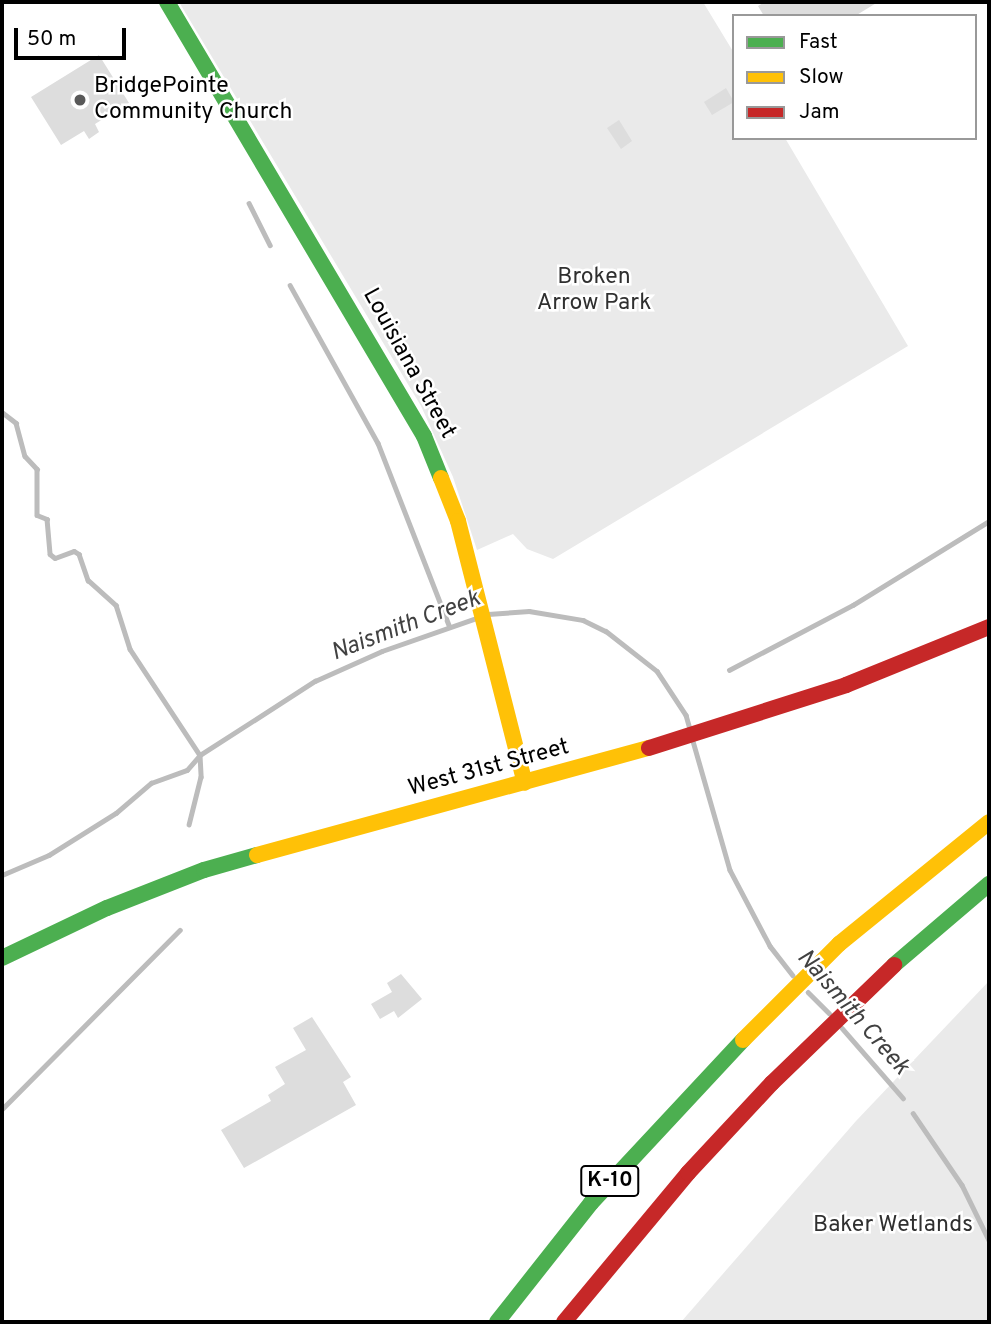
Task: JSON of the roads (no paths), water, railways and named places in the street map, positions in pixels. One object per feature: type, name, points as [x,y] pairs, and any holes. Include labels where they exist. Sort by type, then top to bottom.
[{"type":"main road","name":"Louisiana Street","points":[[167,2],[408,404],[448,494],[471,568],[524,783]]},
{"type":"main road","name":"West 31st Street","points":[[2,958],[107,908],[204,870],[623,756],[760,714],[846,685],[989,627]]},
{"type":"main road","name":"K-10","points":[[497,1322],[591,1203],[734,1050],[839,944],[989,822]]},
{"type":"main road","name":"K-10","points":[[564,1322],[664,1200],[772,1083],[868,987],[989,884]]},
{"type":"waterway","points":[[249,203],[270,245]]},
{"type":"waterway","points":[[290,285],[378,443],[449,625]]},
{"type":"waterway","points":[[2,412],[16,423],[25,456],[37,469],[37,515],[47,519],[50,554],[55,558],[74,551],[79,554],[88,580],[116,605],[130,649],[200,755],[201,777],[189,825]]},
{"type":"waterway","points":[[729,670],[853,605],[989,521]]},
{"type":"waterway","name":"Naismith Creek","points":[[488,614],[529,611],[583,620],[606,631],[657,671],[686,715],[690,729]]},
{"type":"waterway","name":"Naismith Creek","points":[[2,875],[49,855],[116,813],[151,783],[187,770],[200,755],[315,681],[382,651],[476,618]]},
{"type":"waterway","name":"Naismith Creek","points":[[693,741],[730,870],[770,946],[793,975]]},
{"type":"waterway","points":[[2,1109],[180,930]]},
{"type":"waterway","name":"Naismith Creek","points":[[808,992],[829,1013]]},
{"type":"waterway","name":"Naismith Creek","points":[[842,1028],[903,1098]]},
{"type":"waterway","name":"Naismith Creek","points":[[913,1113],[962,1185],[989,1240]]},
{"type":"place","name":"BridgePointe Community Church","points":[[80,100]]},
{"type":"park label","name":"Broken Arrow Park","points":[[594,291]]},
{"type":"park label","name":"Baker Wetlands","points":[[893,1226]]}]
